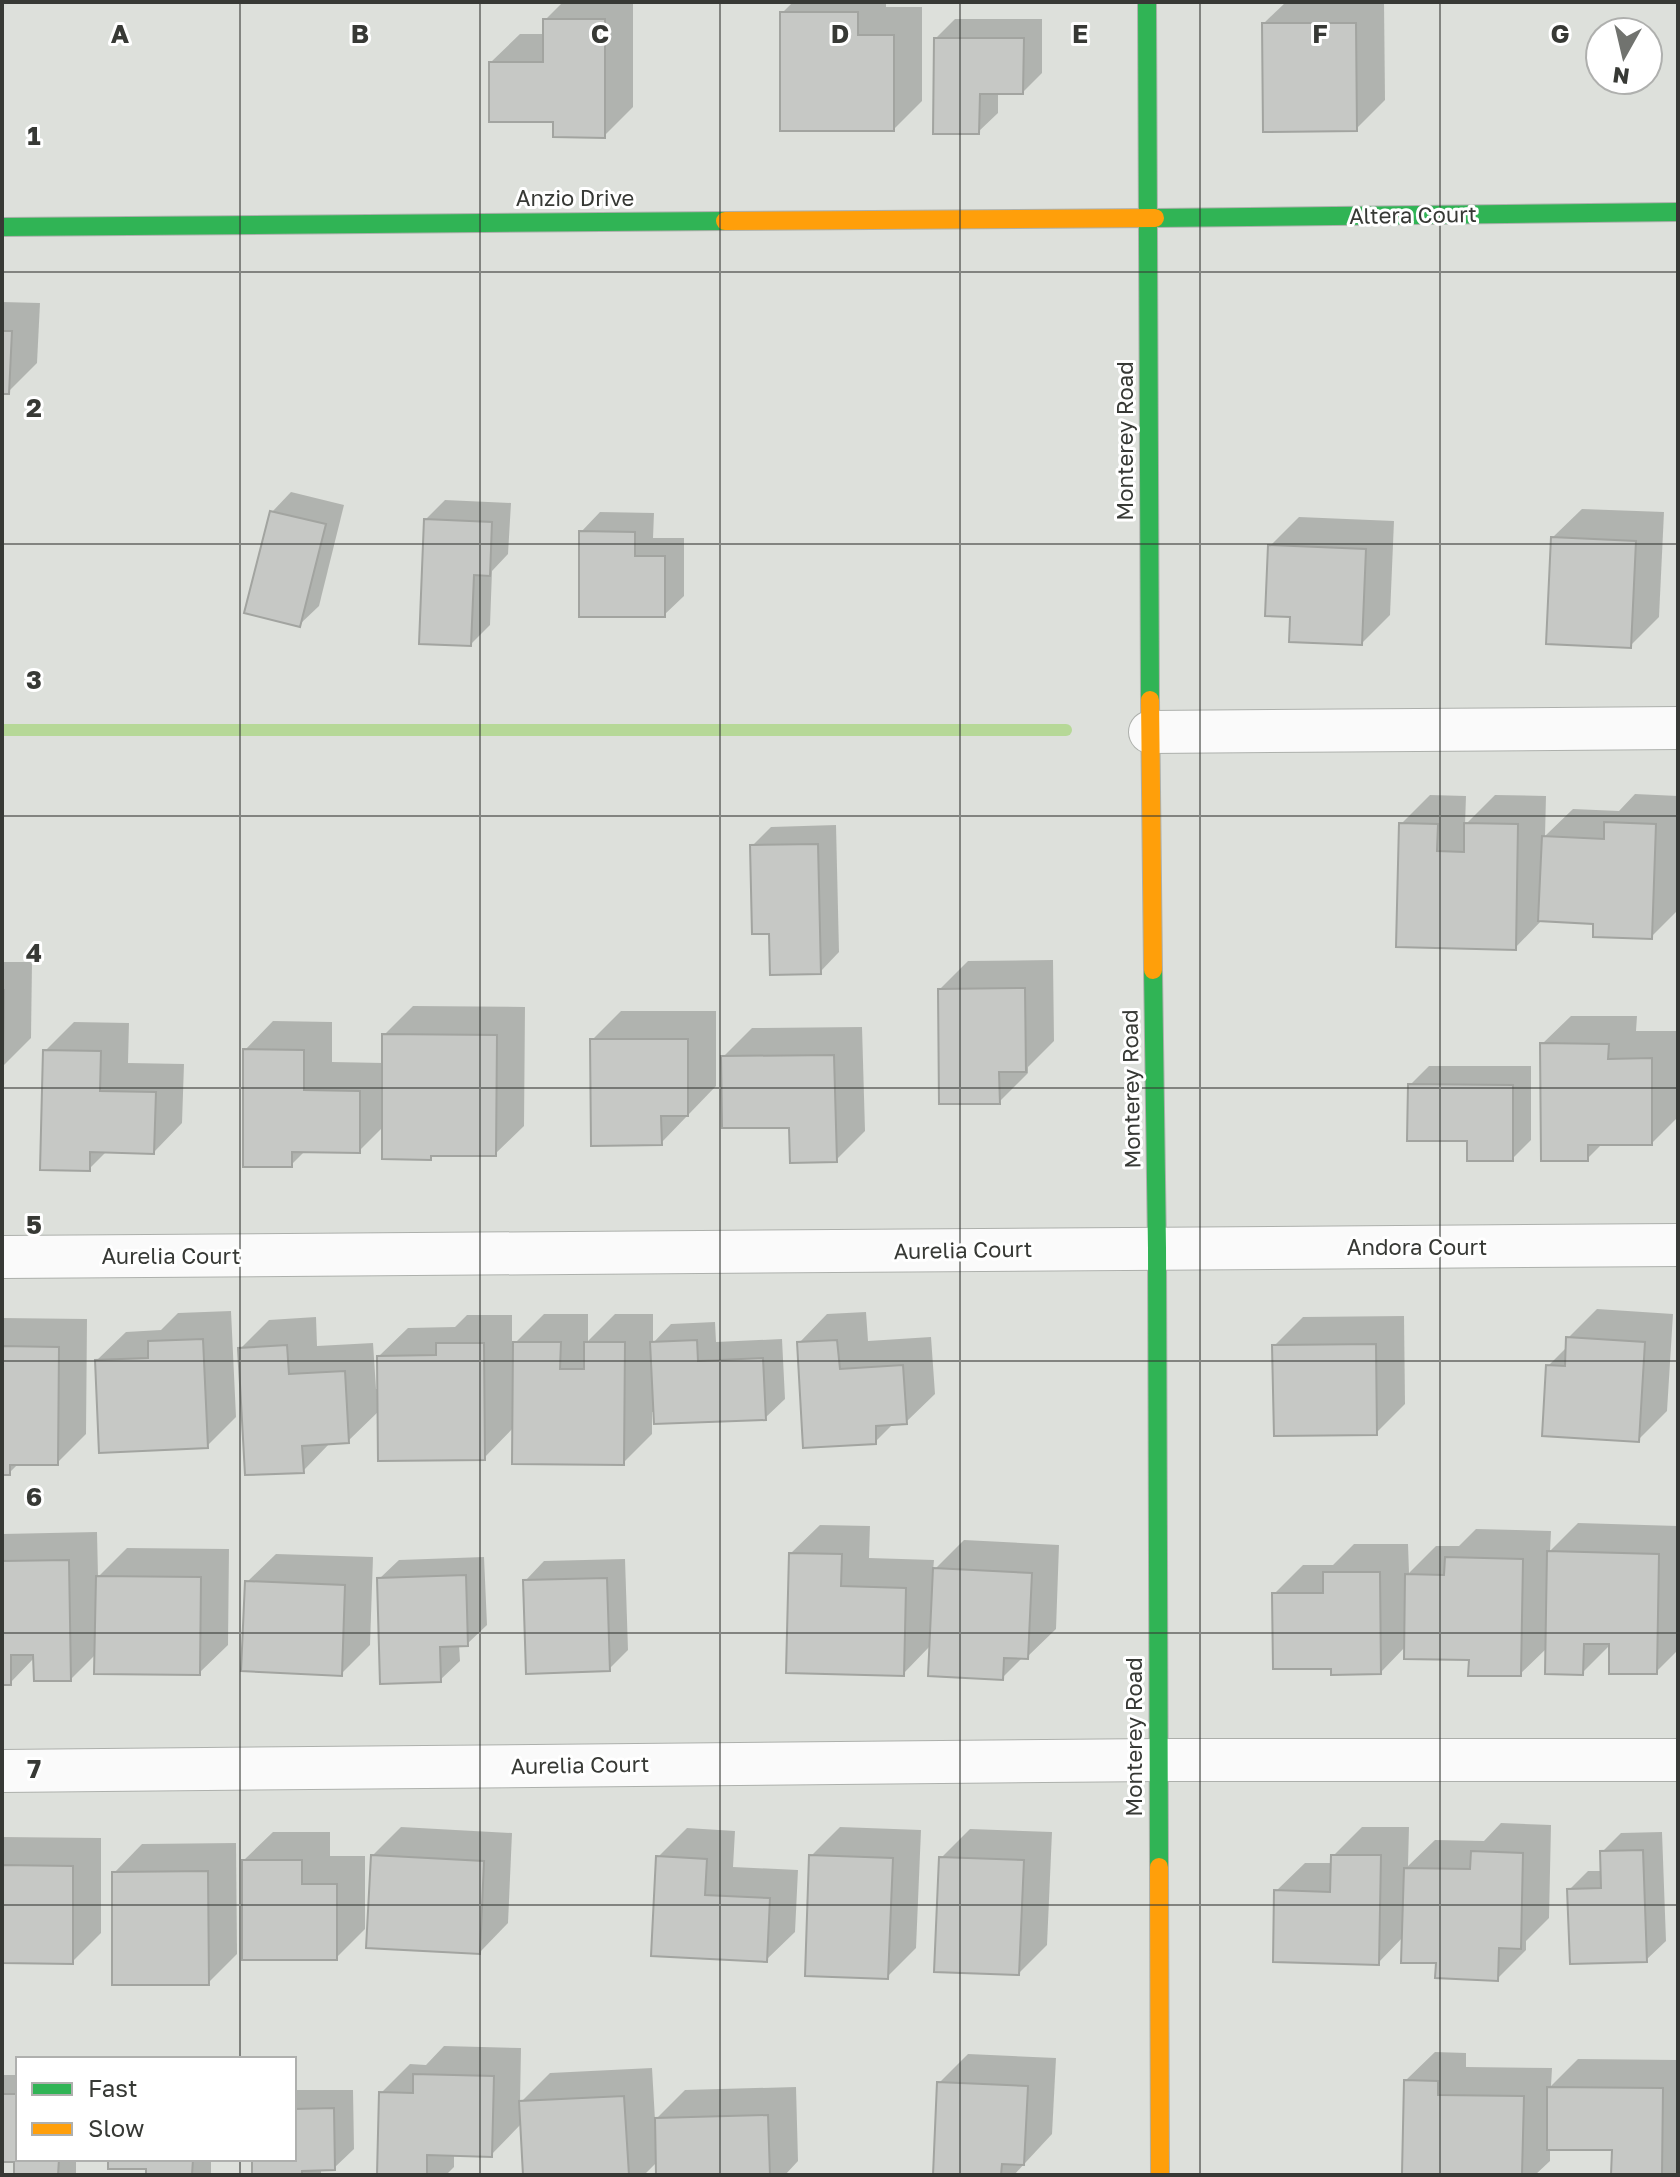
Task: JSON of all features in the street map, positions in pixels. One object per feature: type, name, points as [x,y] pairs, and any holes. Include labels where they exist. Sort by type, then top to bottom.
[{"type":"street","name":"Monterey Road","points":[[1147,2],[1150,732],[1157,1248],[1160,2175]]},
{"type":"street","name":"Altera Court","points":[[1148,218],[1678,212]]},
{"type":"street","name":"Anzio Drive","points":[[2,227],[1148,218]]},
{"type":"street","points":[[1150,732],[1678,728]]},
{"type":"street","name":"Andora Court","points":[[1157,1248],[1678,1245]]},
{"type":"street","name":"Aurelia Court","points":[[2,1257],[1157,1248]]},
{"type":"street","points":[[1157,1760],[1678,1760]]},
{"type":"street","name":"Aurelia Court","points":[[2,1771],[1157,1760]]},
{"type":"building","points":[[780,12],[858,12],[858,35],[894,35],[894,131],[780,131]]},
{"type":"building","points":[[543,19],[605,19],[605,138],[553,137],[553,122],[489,122],[489,62],[543,62]]},
{"type":"building","points":[[1262,23],[1356,23],[1357,131],[1263,132]]},
{"type":"building","points":[[934,38],[1024,38],[1023,94],[980,94],[979,134],[933,134]]},
{"type":"building","points":[[2,331],[12,331],[9,394],[2,394]]},
{"type":"building","points":[[270,511],[326,524],[300,627],[244,613]]},
{"type":"building","points":[[424,519],[492,522],[490,576],[474,575],[471,646],[419,644]]},
{"type":"building","points":[[579,531],[635,532],[635,556],[665,556],[665,617],[579,617]]},
{"type":"building","points":[[1551,537],[1636,541],[1631,648],[1546,644]]},
{"type":"building","points":[[1268,545],[1366,549],[1362,645],[1289,642],[1290,617],[1265,616]]},
{"type":"building","points":[[1604,822],[1656,824],[1652,939],[1593,937],[1593,924],[1538,921],[1542,836],[1604,839]]},
{"type":"building","points":[[1399,823],[1438,824],[1437,851],[1464,852],[1464,823],[1518,824],[1516,950],[1396,947]]},
{"type":"building","points":[[818,844],[821,974],[770,975],[769,934],[752,934],[750,845]]},
{"type":"building","points":[[1025,988],[1026,1072],[999,1072],[1000,1104],[939,1104],[938,989]]},
{"type":"building","points":[[4,990],[3,1069],[2,1069]]},
{"type":"building","points":[[382,1034],[497,1035],[496,1156],[382,1159]]},
{"type":"building","points":[[590,1039],[688,1039],[688,1116],[661,1116],[662,1145],[591,1146]]},
{"type":"building","points":[[1540,1043],[1609,1044],[1608,1059],[1652,1058],[1652,1145],[1588,1145],[1588,1161],[1541,1161]]},
{"type":"building","points":[[243,1049],[304,1050],[304,1090],[360,1091],[360,1153],[292,1152],[292,1167],[243,1167]]},
{"type":"building","points":[[43,1050],[101,1051],[100,1091],[156,1092],[154,1154],[90,1152],[90,1171],[40,1170]]},
{"type":"building","points":[[834,1055],[837,1162],[790,1163],[789,1128],[722,1128],[721,1056]]},
{"type":"building","points":[[1408,1084],[1513,1085],[1513,1161],[1467,1161],[1467,1141],[1407,1141]]},
{"type":"building","points":[[1566,1337],[1645,1342],[1639,1442],[1542,1436],[1546,1365],[1565,1366]]},
{"type":"building","points":[[203,1339],[208,1448],[99,1453],[95,1360],[148,1358],[148,1341]]},
{"type":"building","points":[[697,1340],[698,1361],[763,1358],[766,1420],[654,1424],[650,1342]]},
{"type":"building","points":[[837,1340],[840,1369],[903,1365],[907,1424],[876,1426],[876,1444],[803,1448],[797,1342]]},
{"type":"building","points":[[513,1342],[561,1342],[560,1369],[584,1369],[584,1342],[625,1342],[624,1465],[512,1464]]},
{"type":"building","points":[[436,1343],[484,1343],[485,1460],[378,1461],[377,1356],[436,1355]]},
{"type":"building","points":[[1376,1344],[1377,1435],[1274,1436],[1272,1345]]},
{"type":"building","points":[[287,1345],[289,1374],[345,1371],[349,1443],[302,1446],[304,1473],[245,1475],[238,1348]]},
{"type":"building","points":[[2,1346],[59,1347],[58,1465],[10,1465],[10,1475],[2,1475]]},
{"type":"building","points":[[1547,1551],[1659,1554],[1657,1674],[1609,1674],[1609,1644],[1584,1644],[1583,1675],[1545,1674]]},
{"type":"building","points":[[789,1553],[842,1554],[841,1586],[906,1588],[904,1676],[786,1673]]},
{"type":"building","points":[[1445,1557],[1523,1559],[1521,1676],[1468,1676],[1469,1660],[1404,1659],[1405,1574],[1444,1575]]},
{"type":"building","points":[[69,1560],[71,1681],[34,1681],[33,1655],[11,1655],[11,1685],[2,1685],[2,1561]]},
{"type":"building","points":[[933,1568],[1032,1573],[1028,1659],[1004,1658],[1003,1680],[928,1676]]},
{"type":"building","points":[[1323,1572],[1380,1572],[1381,1674],[1331,1675],[1331,1669],[1273,1669],[1272,1593],[1323,1593]]},
{"type":"building","points":[[466,1575],[468,1646],[440,1647],[441,1682],[380,1684],[377,1578]]},
{"type":"building","points":[[96,1576],[201,1577],[200,1675],[94,1674]]},
{"type":"building","points":[[607,1578],[610,1671],[526,1674],[523,1580]]},
{"type":"building","points":[[245,1581],[345,1585],[342,1676],[241,1671]]},
{"type":"building","points":[[1643,1850],[1647,1962],[1570,1964],[1567,1889],[1601,1888],[1600,1851]]},
{"type":"building","points":[[1471,1851],[1523,1853],[1521,1949],[1499,1948],[1498,1981],[1435,1978],[1436,1963],[1401,1963],[1404,1868],[1470,1869]]},
{"type":"building","points":[[371,1855],[484,1861],[480,1954],[366,1948]]},
{"type":"building","points":[[809,1855],[893,1858],[888,1979],[805,1976]]},
{"type":"building","points":[[1331,1855],[1381,1855],[1379,1965],[1273,1962],[1274,1890],[1330,1892]]},
{"type":"building","points":[[656,1856],[707,1859],[705,1895],[770,1898],[767,1962],[651,1956]]},
{"type":"building","points":[[939,1857],[1024,1860],[1019,1975],[934,1972]]},
{"type":"building","points":[[242,1860],[302,1860],[302,1884],[337,1884],[337,1960],[242,1960]]},
{"type":"building","points":[[2,1865],[73,1866],[73,1964],[2,1963]]},
{"type":"building","points":[[208,1871],[209,1985],[112,1985],[112,1872]]},
{"type":"building","points":[[413,2074],[494,2076],[492,2157],[427,2155],[427,2175],[377,2175],[379,2092],[413,2093]]},
{"type":"building","points":[[1404,2080],[1438,2081],[1438,2095],[1524,2096],[1522,2175],[1402,2174]]},
{"type":"building","points":[[937,2082],[1028,2086],[1024,2165],[1002,2164],[1001,2175],[933,2175]]},
{"type":"building","points":[[1547,2087],[1663,2088],[1662,2175],[1611,2175],[1612,2150],[1547,2150]]},
{"type":"building","points":[[2,2094],[16,2094],[16,2161],[59,2161],[58,2175],[14,2175],[14,2162],[2,2162]]},
{"type":"building","points":[[624,2096],[629,2175],[523,2175],[519,2101]]},
{"type":"building","points":[[334,2108],[335,2170],[302,2171],[302,2175],[252,2175],[252,2161],[296,2161],[296,2109]]},
{"type":"building","points":[[768,2115],[770,2175],[656,2175],[655,2118]]},
{"type":"building","points":[[108,2161],[193,2161],[192,2175],[146,2175],[146,2169],[108,2169]]},
{"type":"waterway","points":[[2,730],[1066,730]]},
{"type":"traffic: fast","points":[[1147,2],[1150,700]]},
{"type":"traffic: fast","points":[[1155,218],[1678,212]]},
{"type":"traffic: fast","points":[[2,227],[725,221]]},
{"type":"traffic: fast","points":[[1153,970],[1159,1867]]},
{"type":"traffic: slow","points":[[725,221],[1155,218]]},
{"type":"traffic: slow","points":[[1150,700],[1153,970]]},
{"type":"traffic: slow","points":[[1159,1867],[1160,2175]]}]
